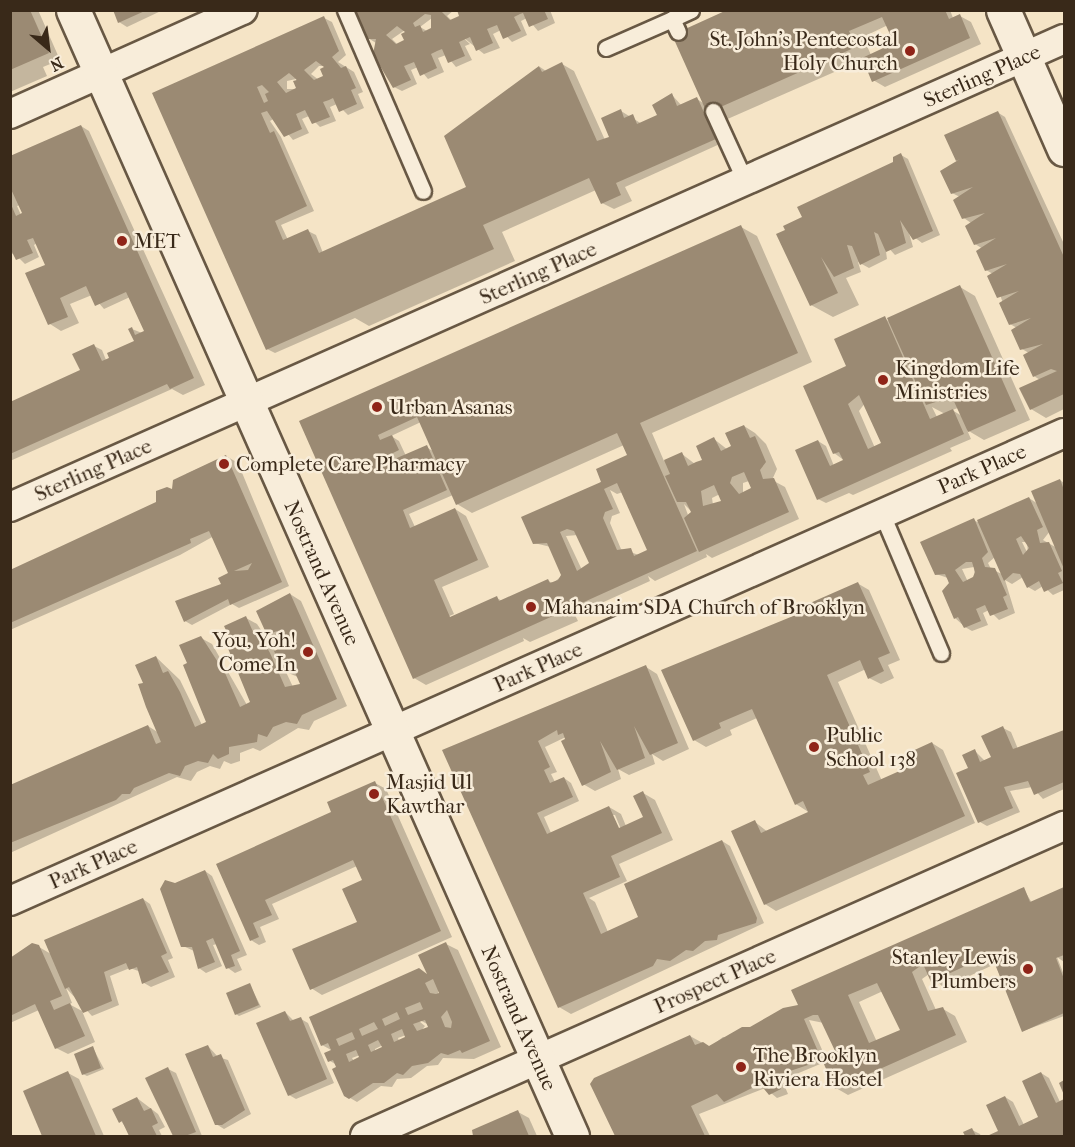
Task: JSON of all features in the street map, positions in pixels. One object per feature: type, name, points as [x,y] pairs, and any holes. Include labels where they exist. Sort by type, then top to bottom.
[{"type":"main road","name":"Nostrand Avenue","points":[[73,10],[572,1137]]},
{"type":"main road","points":[[1003,10],[1065,149]]},
{"type":"street","points":[[10,114],[243,10]]},
{"type":"street","name":"Sterling Place","points":[[10,507],[1065,39]]},
{"type":"street","name":"Park Place","points":[[10,901],[1065,433]]},
{"type":"street","name":"Prospect Place","points":[[365,1137],[1065,826]]},
{"type":"lane","points":[[345,10],[423,191]]},
{"type":"lane","points":[[606,48],[675,25],[691,10]]},
{"type":"lane","points":[[713,111],[745,181]]},
{"type":"lane","points":[[882,514],[941,653]]},
{"type":"building","points":[[10,10],[30,10],[49,53],[10,70]]},
{"type":"building","points":[[113,10],[147,10],[118,23]]},
{"type":"building","points":[[354,10],[440,10],[450,20],[459,16],[457,10],[544,10],[548,19],[529,27],[523,13],[520,14],[514,17],[521,31],[503,39],[497,25],[487,29],[493,43],[476,51],[470,37],[459,42],[465,56],[448,63],[442,49],[437,51],[431,54],[437,68],[420,76],[414,62],[404,66],[411,80],[393,88],[373,54],[376,39],[367,39]],"holes":[[[425,14],[431,15],[431,28],[423,32],[420,25],[415,27],[413,23]],[[397,26],[405,32],[401,34],[404,40],[396,44],[386,35]]]},
{"type":"building","points":[[727,10],[945,10],[949,19],[960,14],[970,38],[872,82],[862,58],[894,43],[882,17],[849,31],[856,47],[707,113],[672,35]]},
{"type":"building","points":[[324,16],[339,51],[332,57],[341,68],[346,66],[356,88],[351,90],[357,104],[339,112],[333,98],[323,102],[330,117],[312,124],[305,110],[296,114],[302,129],[284,137],[267,111],[261,113],[270,133],[274,131],[307,206],[275,221],[283,240],[308,229],[319,253],[466,187],[444,136],[539,66],[542,72],[562,62],[597,141],[609,137],[601,118],[621,109],[624,118],[633,114],[637,124],[657,115],[652,105],[672,93],[677,106],[697,97],[716,139],[616,183],[621,195],[601,204],[589,178],[483,225],[494,249],[266,350],[152,93]],"holes":[[[316,61],[324,67],[320,69],[323,76],[314,80],[304,70]],[[289,73],[297,80],[293,81],[296,88],[286,93],[277,82]],[[262,85],[269,92],[265,94],[268,101],[264,103],[257,87]]]},
{"type":"building","points":[[998,111],[1064,257],[1064,394],[1030,410],[1019,388],[1057,371],[1051,369],[1033,377],[1023,355],[1043,344],[1020,350],[1011,330],[1031,318],[1009,325],[999,303],[1019,291],[997,298],[987,276],[1007,264],[985,271],[976,251],[996,238],[974,245],[965,226],[985,213],[962,219],[953,200],[973,187],[951,194],[940,171],[960,159],[956,161],[944,135]]},
{"type":"building","points":[[81,125],[194,378],[170,389],[167,384],[10,454],[10,402],[80,370],[72,354],[94,344],[102,361],[109,358],[107,353],[134,341],[128,329],[132,327],[135,335],[144,331],[126,292],[95,306],[86,286],[60,298],[68,317],[48,325],[25,273],[45,265],[33,238],[27,240],[33,253],[16,260],[10,248],[10,202],[16,216],[22,213],[10,187],[10,156]]},
{"type":"building","points":[[901,153],[933,231],[913,240],[900,220],[906,243],[886,252],[878,234],[874,232],[880,255],[860,265],[852,246],[847,245],[854,268],[834,277],[821,257],[838,293],[810,306],[776,234],[785,230],[783,226],[802,217],[797,207],[893,162],[893,157]]},
{"type":"building","points":[[741,225],[798,353],[640,423],[697,551],[413,679],[299,421]],"holes":[[[417,417],[456,505],[617,433],[627,455],[596,469],[601,482],[521,517],[533,544],[547,543],[561,575],[558,580],[550,583],[548,579],[499,601],[497,596],[450,617],[434,580],[478,560],[455,508],[410,528],[403,510],[447,490],[427,445],[390,461],[387,456],[399,450],[392,435],[380,440],[378,435]],[[617,483],[647,550],[634,556],[631,548],[617,550],[603,518],[605,512],[613,509],[604,489]],[[567,529],[574,531],[589,563],[577,571],[560,532]]]},
{"type":"building","points":[[960,285],[1016,411],[968,432],[952,397],[926,405],[887,318]]},
{"type":"building","points":[[885,316],[930,419],[953,409],[964,434],[817,500],[795,450],[818,440],[830,466],[843,460],[839,452],[833,454],[803,386],[846,366],[834,339]],"holes":[[[859,395],[881,443],[868,449],[848,404]]]},
{"type":"building","points":[[744,425],[750,438],[755,436],[766,462],[760,470],[763,479],[774,478],[789,512],[699,552],[684,518],[691,512],[686,502],[677,502],[665,476],[670,474],[664,460],[682,452],[688,466],[702,460],[696,446],[714,437],[721,451],[731,446],[725,433]],"holes":[[[744,472],[751,488],[739,494],[730,483],[732,477]],[[714,485],[721,501],[703,506],[701,491]]]},
{"type":"building","points":[[226,455],[282,582],[230,605],[228,599],[184,622],[175,601],[221,584],[218,578],[228,573],[209,531],[190,539],[191,543],[10,623],[10,570],[156,502],[156,491],[167,487],[172,489],[173,480]],"holes":[[[252,563],[248,570],[234,571]]]},
{"type":"building","points":[[1060,479],[1064,490],[1064,569],[1031,491]]},
{"type":"building","points":[[1029,497],[1043,527],[1037,530],[1040,543],[1049,542],[1062,571],[1058,573],[1063,583],[1044,592],[1039,581],[1027,588],[1020,574],[1013,573],[1004,581],[977,520]],"holes":[[[1021,536],[1029,548],[1023,555],[1016,539]]]},
{"type":"building","points":[[974,518],[988,552],[982,558],[985,567],[995,568],[1007,595],[1003,597],[1008,609],[990,616],[985,605],[976,609],[981,621],[964,628],[958,617],[954,619],[942,591],[949,583],[945,574],[935,575],[920,542]],"holes":[[[966,562],[972,562],[975,572],[973,577],[963,582],[955,570]]]},
{"type":"building","name":"Public School 138","points":[[858,582],[890,653],[878,658],[884,671],[868,679],[860,660],[827,675],[870,772],[863,775],[868,785],[913,765],[908,753],[932,742],[965,816],[764,905],[731,831],[755,820],[761,833],[808,812],[803,801],[795,805],[752,709],[719,723],[721,728],[693,741],[661,670],[803,612],[801,607]]},
{"type":"building","points":[[290,593],[337,699],[302,715],[297,724],[286,722],[273,727],[267,737],[258,734],[257,742],[229,747],[229,754],[218,759],[213,754],[208,763],[198,761],[185,766],[180,776],[169,773],[134,788],[130,794],[122,794],[116,800],[10,843],[10,785],[148,725],[156,744],[161,742],[138,684],[143,683],[135,665],[156,656],[163,673],[168,671],[180,692],[195,727],[206,722],[183,665],[187,663],[179,645],[201,636],[225,673],[240,707],[250,702],[227,646],[232,643],[224,626],[246,616],[254,634],[258,632],[270,653],[285,687],[300,684],[293,668],[284,672],[274,651],[284,647],[277,631],[267,635],[256,611]]},
{"type":"building","points":[[646,665],[678,743],[650,755],[634,726],[645,758],[617,770],[600,741],[611,772],[582,786],[561,741],[565,739],[563,733],[558,735],[557,730],[538,741],[550,767],[544,770],[550,783],[564,777],[573,797],[537,813],[547,834],[609,806],[619,828],[643,817],[633,796],[643,791],[662,833],[611,856],[620,877],[583,893],[601,934],[638,917],[624,884],[722,840],[757,918],[756,923],[718,935],[717,940],[705,941],[693,951],[686,950],[670,961],[657,959],[653,966],[558,1008],[442,750]]},
{"type":"building","points":[[1003,726],[1013,749],[1064,730],[1064,782],[1034,795],[1028,781],[1004,787],[1013,808],[978,823],[956,773],[968,768],[962,755],[975,749],[980,762],[991,757],[981,736]]},
{"type":"building","points":[[375,781],[441,931],[310,990],[292,949],[357,922],[342,889],[362,880],[353,860],[265,900],[272,915],[253,923],[259,937],[250,941],[216,864],[331,812],[327,802]]},
{"type":"building","points":[[205,870],[240,951],[231,955],[235,966],[226,969],[213,938],[206,941],[215,962],[198,969],[192,947],[181,947],[160,889],[165,880],[175,883]]},
{"type":"building","points":[[1024,887],[1030,902],[1064,887],[1064,955],[1056,958],[1064,979],[1064,1013],[1022,1032],[991,954],[931,982],[923,964],[912,972],[928,1011],[943,1007],[956,1035],[835,1089],[823,1062],[836,1053],[818,1015],[813,1015],[804,1019],[820,1056],[808,1065],[775,1076],[781,1089],[769,1095],[760,1084],[724,1102],[717,1094],[691,1106],[705,1136],[615,1136],[590,1084],[594,1078],[690,1035],[695,1045],[703,1042],[709,1046],[742,1027],[750,1027],[783,1008],[798,1005],[791,990]],"holes":[[[877,983],[900,1030],[869,1043],[848,995]]]},
{"type":"building","points":[[143,898],[167,953],[161,956],[169,972],[142,984],[137,967],[129,970],[126,963],[104,972],[112,1001],[83,1013],[69,987],[65,989],[44,940]]},
{"type":"building","points":[[446,942],[490,1041],[462,1053],[460,1050],[448,1055],[441,1053],[428,1063],[412,1066],[403,1075],[397,1073],[384,1083],[373,1083],[349,1099],[344,1096],[332,1069],[336,1067],[333,1060],[328,1062],[324,1053],[331,1050],[328,1043],[321,1046],[309,1017],[419,968],[427,974],[418,955]],"holes":[[[433,979],[439,993],[430,993],[425,983]],[[420,1002],[423,1009],[408,1015],[405,1008]],[[447,1010],[452,1022],[451,1028],[445,1027],[441,1017]],[[397,1012],[400,1019],[385,1026],[382,1019]],[[425,1020],[428,1027],[417,1031],[413,1024]],[[374,1022],[378,1029],[362,1036],[359,1029]],[[402,1029],[405,1037],[394,1042],[391,1034]],[[352,1032],[355,1039],[339,1046],[336,1039]],[[378,1040],[382,1047],[371,1052],[368,1045]],[[356,1050],[359,1057],[349,1062],[346,1054]]]},
{"type":"building","points":[[32,943],[39,945],[62,996],[50,1001],[54,1010],[70,1003],[85,1036],[55,1049],[35,1004],[10,1016],[10,958]]},
{"type":"building","points":[[250,983],[259,1005],[235,1015],[226,993]]},
{"type":"building","points":[[285,1011],[290,1021],[301,1017],[327,1079],[288,1096],[256,1023]]},
{"type":"building","points":[[208,1045],[213,1057],[221,1054],[245,1110],[222,1125],[215,1125],[185,1054]]},
{"type":"building","points":[[93,1046],[101,1068],[82,1075],[74,1054]]},
{"type":"building","points":[[168,1067],[196,1132],[185,1136],[173,1136],[145,1078]]},
{"type":"building","points":[[68,1071],[96,1136],[42,1136],[23,1091]]},
{"type":"building","points":[[1041,1072],[1056,1103],[1064,1099],[1064,1136],[987,1136],[998,1131],[986,1105],[1005,1096],[1019,1126],[1038,1117],[1022,1081]]},
{"type":"building","points":[[1064,1080],[1064,1095],[1059,1083]]},
{"type":"building","points":[[137,1097],[144,1111],[151,1108],[158,1123],[152,1126],[157,1136],[129,1136],[122,1121],[119,1123],[112,1109]]},
{"type":"building","points":[[518,1110],[529,1136],[473,1136],[472,1130]]},
{"type":"building","points":[[972,1128],[976,1136],[965,1136],[963,1132]]},
{"type":"place","name":"St. John's Pentecostal Holy Church","points":[[910,51]]},
{"type":"place","name":"MET","points":[[122,241]]},
{"type":"place","name":"Kingdom Life Ministries","points":[[883,380]]},
{"type":"place","name":"Urban Asanas","points":[[377,407]]},
{"type":"place","name":"Complete Care Pharmacy","points":[[224,464]]},
{"type":"place","name":"Mahanaim SDA Church of Brooklyn","points":[[531,607]]},
{"type":"place","name":"You, Yoh! Come In","points":[[308,652]]},
{"type":"place","name":"Public School 138","points":[[814,747]]},
{"type":"place","name":"Masjid Ul Kawthar","points":[[374,794]]},
{"type":"place","name":"Stanley Lewis Plumbers","points":[[1028,969]]},
{"type":"place","name":"The Brooklyn Riviera Hostel","points":[[741,1067]]}]
